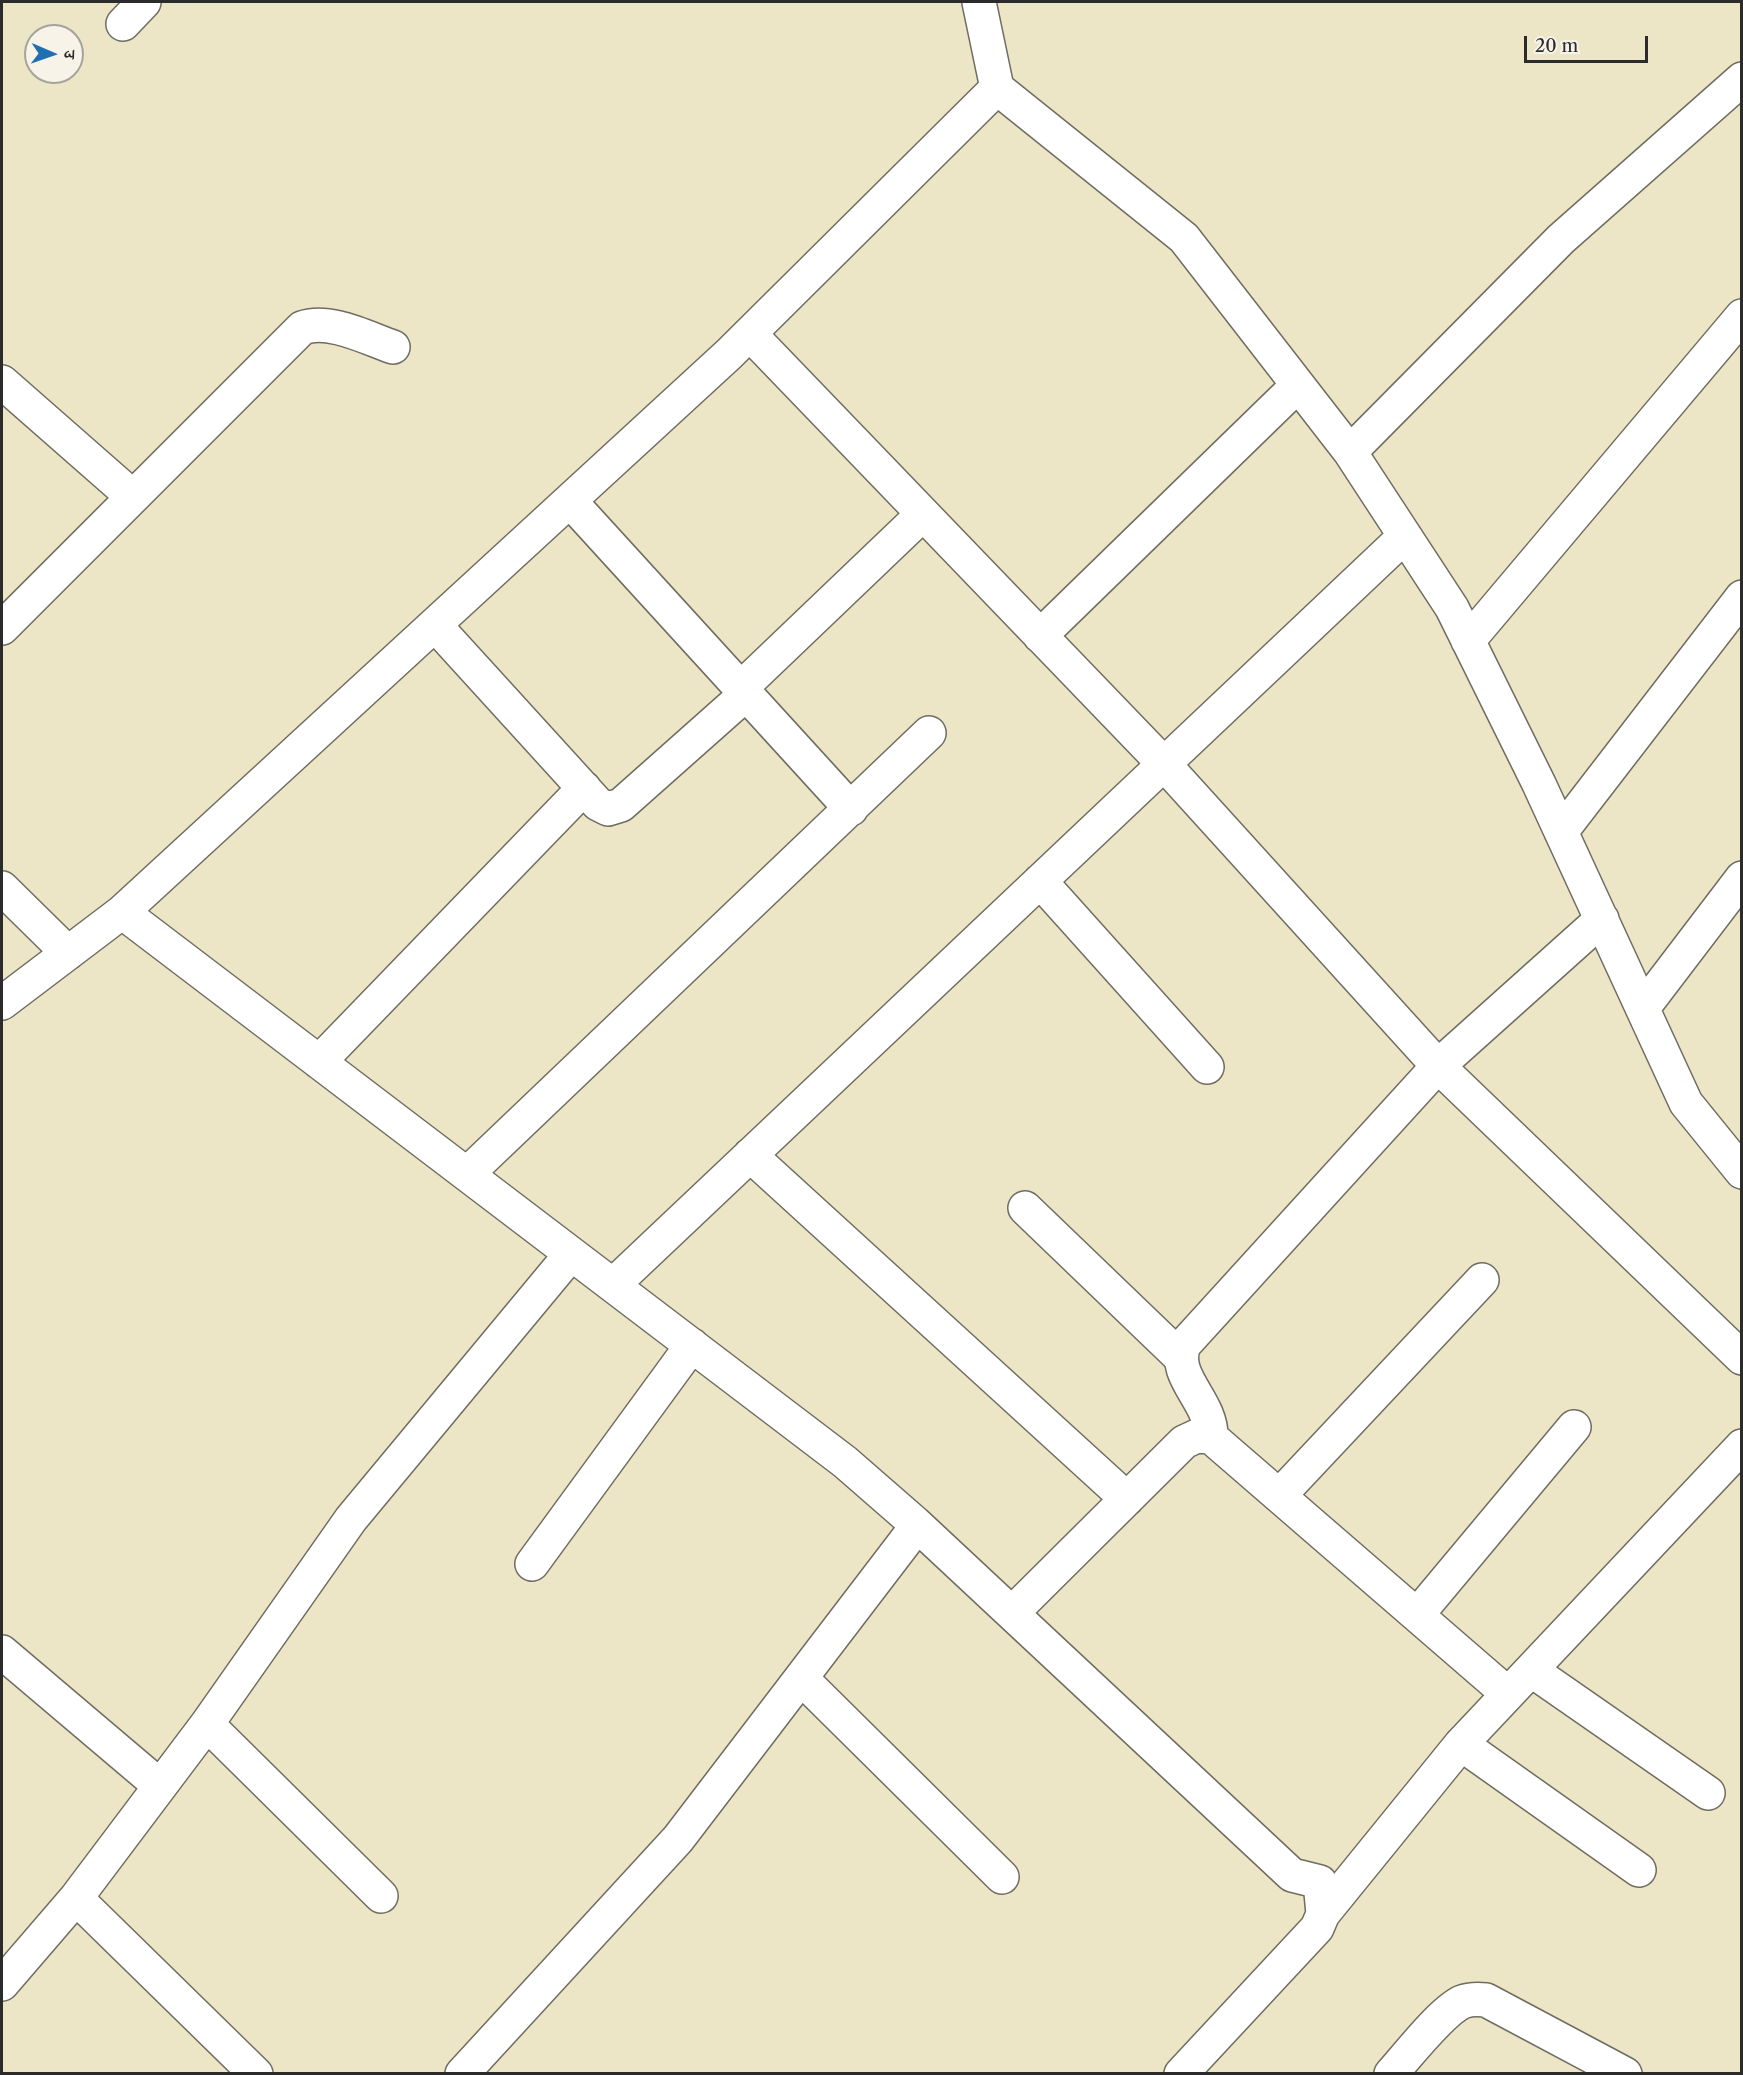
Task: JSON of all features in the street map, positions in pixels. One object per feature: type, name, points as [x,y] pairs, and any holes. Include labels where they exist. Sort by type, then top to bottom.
[{"type":"street","points":[[979,2],[997,88],[1184,238],[1350,452],[1452,608],[1561,832],[1686,1103],[1742,1172]]},
{"type":"street","points":[[1350,452],[1561,239],[1742,79]]},
{"type":"street","points":[[2,1002],[122,912],[570,501],[750,334],[997,88]]},
{"type":"street","points":[[1468,641],[1742,316]]},
{"type":"street","points":[[2,628],[302,328],[314,324],[326,326],[393,347]]},
{"type":"street","points":[[750,334],[1164,764],[1438,1066],[1742,1359]]},
{"type":"street","points":[[2,382],[133,497]]},
{"type":"street","points":[[1040,636],[1298,385]]},
{"type":"street","points":[[570,501],[851,809]]},
{"type":"street","points":[[435,625],[598,804],[608,809],[621,806],[743,691],[923,514]]},
{"type":"street","points":[[612,1285],[1405,536]]},
{"type":"street","points":[[1561,832],[1742,597]]},
{"type":"street","points":[[467,1174],[929,733]]},
{"type":"street","points":[[320,1062],[584,788]]},
{"type":"street","points":[[1643,1008],[1742,878]]},
{"type":"street","points":[[1040,881],[1207,1066]]},
{"type":"street","points":[[2,888],[68,953]]},
{"type":"street","points":[[122,912],[845,1462],[1012,1613],[1292,1875],[1320,1882],[1323,1914]]},
{"type":"street","points":[[1211,1437],[1209,1417],[1180,1366],[1179,1356],[1184,1345],[1438,1066],[1602,919]]},
{"type":"street","points":[[750,1155],[1127,1499]]},
{"type":"street","points":[[1025,1208],[1179,1356]]},
{"type":"street","points":[[2,1984],[76,1898],[207,1724],[351,1519],[572,1254]]},
{"type":"street","points":[[1279,1496],[1482,1280]]},
{"type":"street","points":[[532,1564],[692,1345]]},
{"type":"street","points":[[1416,1615],[1574,1427]]},
{"type":"street","points":[[1012,1613],[1184,1442],[1197,1436],[1211,1437],[1508,1694]]},
{"type":"street","points":[[1181,2073],[1317,1928],[1323,1914],[1461,1744],[1742,1446]]},
{"type":"street","points":[[462,2073],[671,1847],[917,1526]]},
{"type":"street","points":[[2,1652],[160,1786]]},
{"type":"street","points":[[1531,1670],[1708,1793]]},
{"type":"street","points":[[801,1678],[1002,1877]]},
{"type":"street","points":[[207,1724],[381,1896]]},
{"type":"street","points":[[1461,1744],[1639,1870]]},
{"type":"street","points":[[76,1898],[256,2073]]},
{"type":"street","points":[[1391,2073],[1449,2012],[1462,2003],[1474,1999],[1486,2000],[1606,2069]]}]
